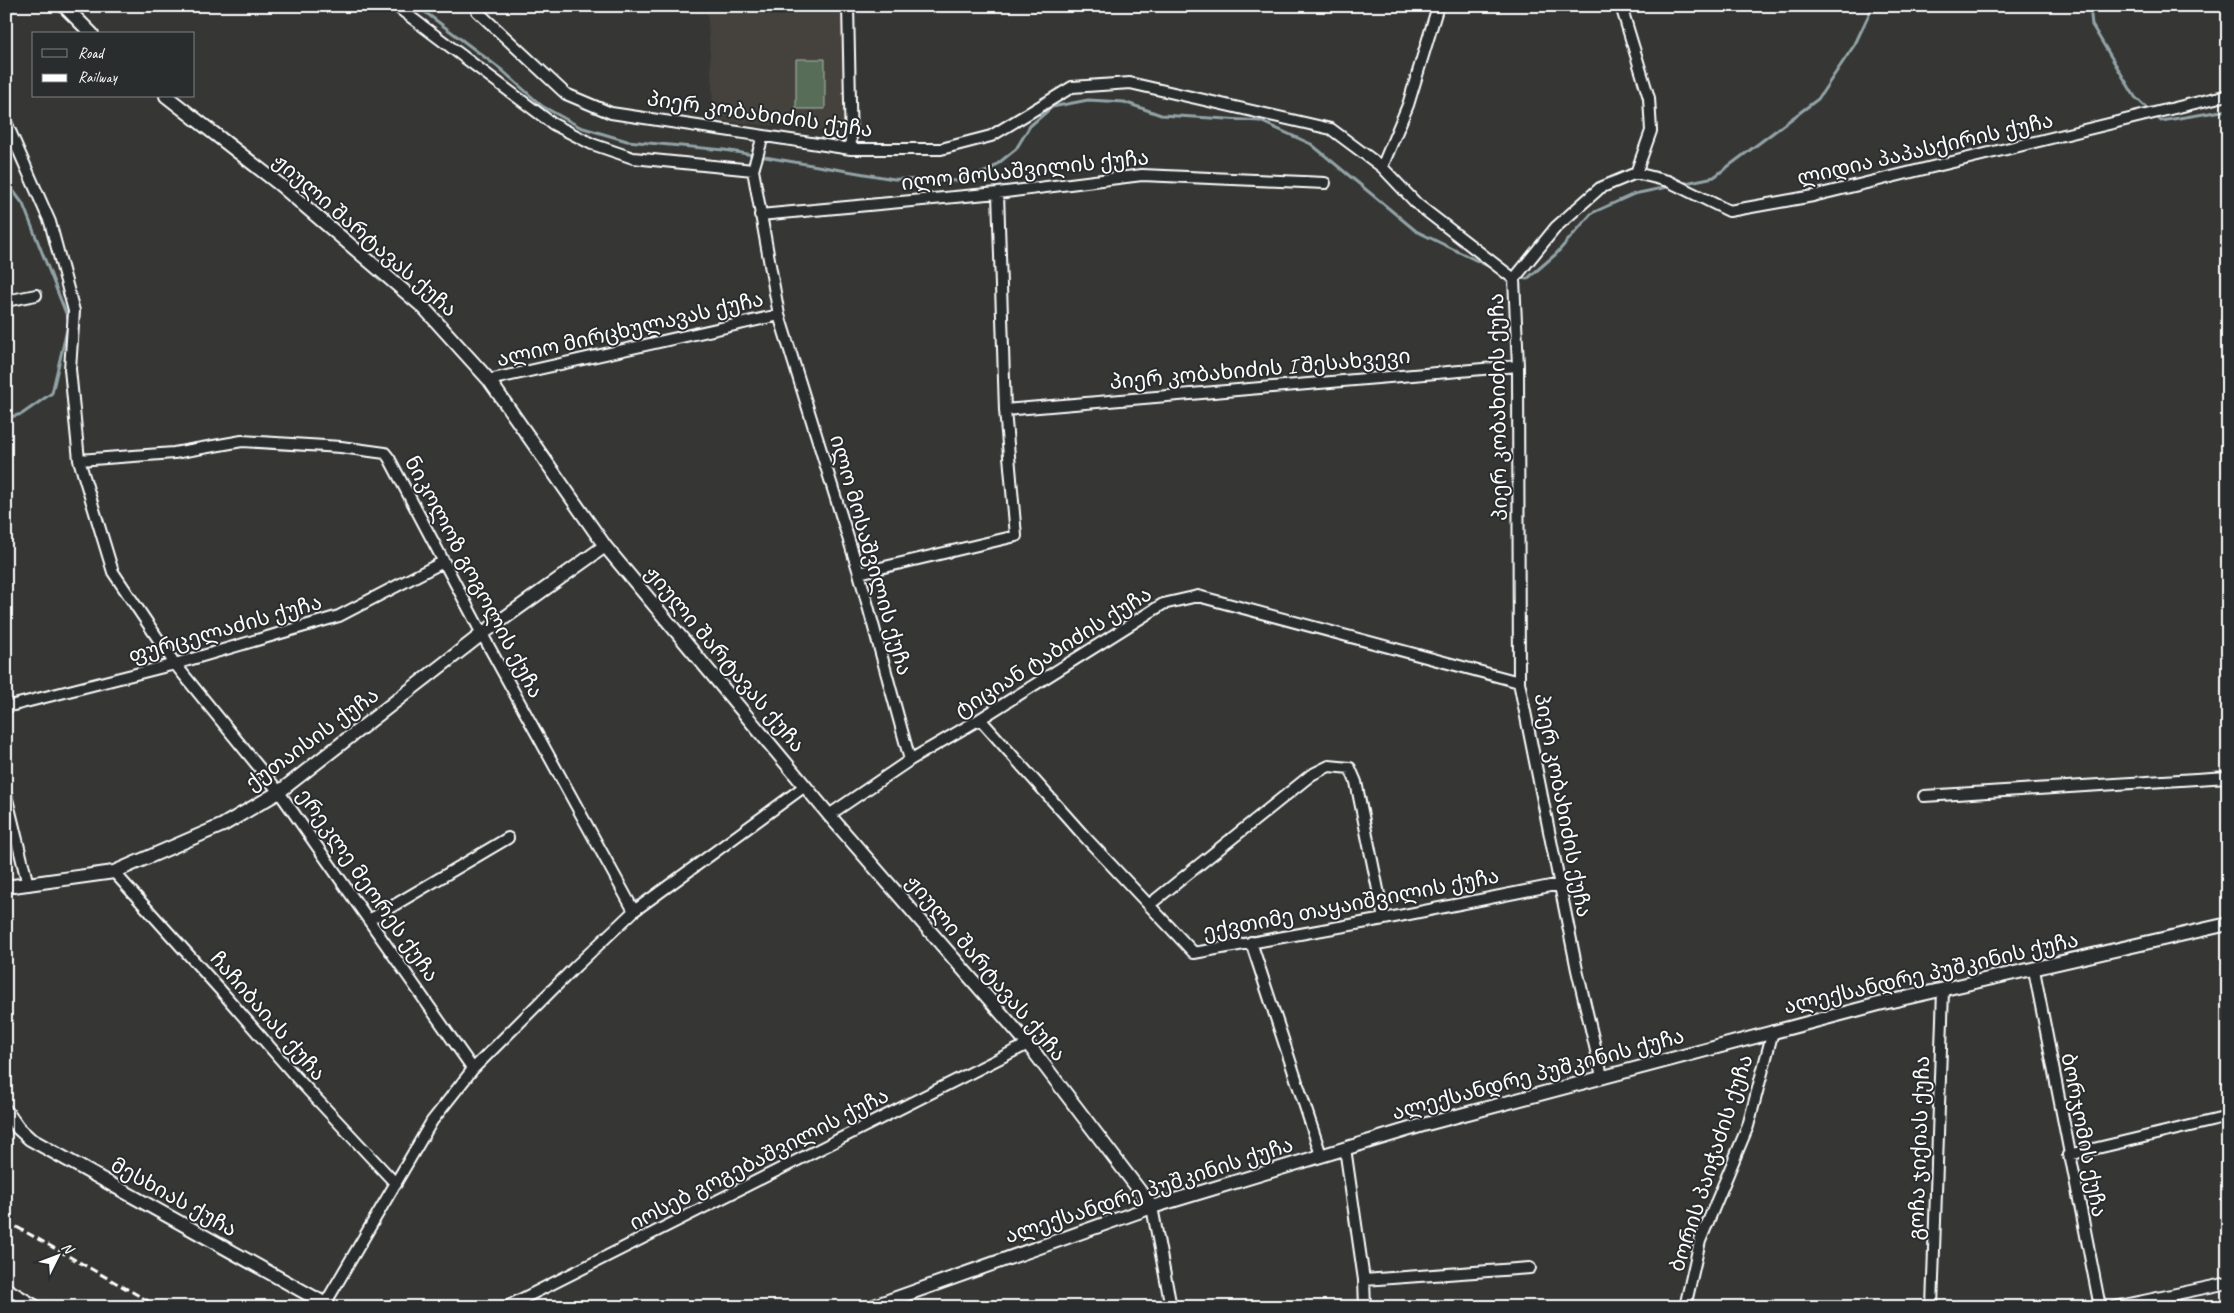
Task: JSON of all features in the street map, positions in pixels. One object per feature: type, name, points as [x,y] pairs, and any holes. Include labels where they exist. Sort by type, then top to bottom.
[{"type":"street","points":[[64,6],[90,32]]},
{"type":"street","points":[[396,6],[553,124],[592,144],[633,158],[753,168],[763,136]]},
{"type":"street","points":[[848,6],[850,149]]},
{"type":"street","points":[[1382,167],[1408,105],[1438,6]]},
{"type":"street","points":[[1514,279],[1556,227],[1600,188],[1636,173],[1651,131],[1649,98],[1622,6]]},
{"type":"street","name":"პიერ კობახიძის ქუჩა","points":[[477,11],[566,94],[611,113],[850,149],[941,149],[991,136],[1072,87],[1130,83],[1332,129],[1382,167],[1417,204],[1514,279],[1518,366],[1519,682],[1560,884],[1602,1076]]},
{"type":"street","name":"ლიდია პაპასქირის ქუჩა","points":[[1636,173],[1668,181],[1729,211],[1813,196],[2228,95]]},
{"type":"street","name":"ჟიული შარტავას ქუჩა","points":[[169,98],[280,184],[424,308],[489,380],[605,546],[829,815],[1028,1044],[1152,1207],[1171,1307]]},
{"type":"street","name":"ერეკლე მეორეს ქუჩა","points":[[6,122],[50,222],[74,311],[70,369],[79,460],[113,572],[175,664],[280,792],[473,1069]]},
{"type":"street","name":"ილო მოსაშვილის ქუჩა","points":[[753,168],[779,315],[859,573],[910,760]]},
{"type":"street","name":"ილო მოსაშვილის ქუჩა","points":[[760,215],[998,193],[1142,175],[1324,183]]},
{"type":"street","points":[[859,573],[1016,536],[1005,410],[998,193]]},
{"type":"street","points":[[6,301],[36,295]]},
{"type":"street","name":"ალიო მირცხულავას ქუჩა","points":[[489,380],[779,315]]},
{"type":"street","name":"პიერ კობახიძის I შესახვევი","points":[[1005,410],[1518,366]]},
{"type":"street","name":"ნიკოლოზ გოგოლის ქუჩა","points":[[79,460],[174,452],[242,441],[341,447],[384,453],[389,458],[482,634],[634,911]]},
{"type":"street","name":"ქუთაისის ქუჩა","points":[[6,887],[114,872],[223,825],[280,792],[482,634],[605,546]]},
{"type":"street","name":"ფურცელაძის ქუჩა","points":[[6,707],[175,664],[339,616],[444,562]]},
{"type":"street","name":"ტიციან ტაბიძის ქუჩა","points":[[829,815],[910,760],[980,719],[1163,604],[1198,596],[1519,682]]},
{"type":"street","name":"ექვთიმე თაყაიშვილის ქუჩა","points":[[980,719],[1194,953],[1384,919],[1560,884]]},
{"type":"street","points":[[1149,905],[1311,775],[1329,766],[1350,768],[1356,782],[1384,919]]},
{"type":"street","points":[[1924,796],[2228,777]]},
{"type":"street","points":[[328,1305],[432,1121],[473,1069],[634,911],[805,786]]},
{"type":"street","points":[[6,795],[28,885]]},
{"type":"street","points":[[369,920],[508,838]]},
{"type":"street","name":"ჩაჩიბაიას ქუჩა","points":[[114,872],[224,993],[296,1078],[396,1184]]},
{"type":"street","name":"ალექსანდრე პუშკინის ქუჩა","points":[[871,1307],[1152,1207],[1345,1148],[1602,1076],[1879,1004],[1943,991],[2228,924]]},
{"type":"street","points":[[1251,942],[1321,1155]]},
{"type":"street","name":"ბორჯომის ქუჩა","points":[[2034,970],[2068,1155],[2100,1307]]},
{"type":"street","name":"გოჩა ჯიქიას ქუჩა","points":[[1932,1307],[1943,991]]},
{"type":"street","name":"ბორის პაიჭაძის ქუჩა","points":[[1685,1307],[1700,1241],[1748,1126],[1773,1031]]},
{"type":"street","name":"იოსებ გოგებაშვილის ქუჩა","points":[[506,1307],[1028,1044]]},
{"type":"street","name":"მესხიას ქუჩა","points":[[6,1112],[18,1128],[30,1139],[328,1305]]},
{"type":"street","points":[[2068,1155],[2228,1117]]},
{"type":"street","points":[[1345,1148],[1364,1280],[1366,1307]]},
{"type":"street","points":[[1364,1280],[1530,1268]]},
{"type":"street","points":[[2115,1307],[2228,1283]]},
{"type":"street","points":[[6,1288],[38,1307]]},
{"type":"shaded area","points":[[707,6],[845,6],[847,133],[714,120]]},
{"type":"green space","points":[[796,59],[825,59],[825,109],[796,109]]},
{"type":"waterway","points":[[6,18],[17,6]]},
{"type":"waterway","points":[[417,6],[503,71],[542,106],[580,127],[627,141],[724,150],[894,179],[961,181],[990,170],[1016,149],[1030,126],[1052,107],[1088,100],[1124,102],[1161,115],[1260,121],[1311,144],[1416,231],[1496,270]]},
{"type":"waterway","points":[[1681,184],[1714,177],[1818,99],[1855,44],[1873,6]]},
{"type":"waterway","points":[[2090,6],[2092,25],[2135,97],[2161,121],[2228,110]]},
{"type":"waterway","points":[[6,181],[23,204],[69,321],[52,393],[22,414],[6,418]]},
{"type":"waterway","points":[[1519,277],[1527,279],[1556,254],[1592,213],[1634,194],[1672,186]]},
{"type":"railway","points":[[6,1221],[159,1307]]}]
